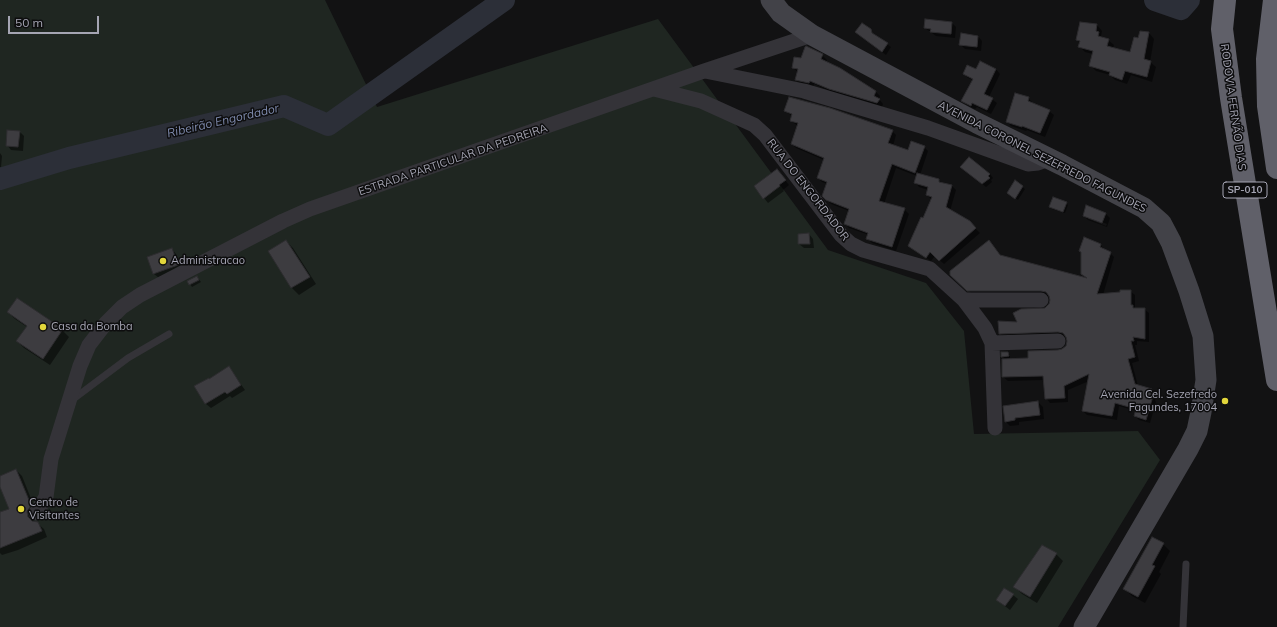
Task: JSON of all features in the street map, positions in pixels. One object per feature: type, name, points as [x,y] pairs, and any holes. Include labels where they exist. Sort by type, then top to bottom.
[{"type":"highway","name":"RODOVIA FERNÃO DIAS","points":[[1225,0],[1222,29],[1231,98],[1277,380]]},
{"type":"highway","points":[[1274,0],[1267,59],[1268,106],[1277,168]]},
{"type":"main road","name":"AVENIDA CORONEL SEZEFREDO FAGUNDES","points":[[771,0],[781,14],[812,35],[976,124],[1050,159],[1144,208],[1161,223],[1171,242],[1189,291],[1203,336],[1206,380],[1197,431],[1084,627]]},
{"type":"street","name":"ESTRADA PARTICULAR DA PEDREIRA","points":[[36,513],[46,497],[51,460],[80,366],[89,345],[106,323],[122,307],[140,295],[283,221],[310,209],[654,89],[704,70],[812,35]]},
{"type":"street","points":[[704,70],[804,91],[928,128],[1028,164],[1038,163],[1050,159]]},
{"type":"street","name":"RUA DO ENGORDADOR","points":[[654,89],[701,101],[754,125],[765,135],[841,235],[851,244],[863,250],[930,269],[964,300],[985,328],[992,343],[995,428]]},
{"type":"street","points":[[964,300],[1041,300]]},
{"type":"street","points":[[992,343],[1058,341]]},
{"type":"lane","points":[[68,403],[128,358],[169,334]]},
{"type":"lane","points":[[1183,627],[1186,564]]},
{"type":"shaded area","points":[[0,0],[325,0],[377,107],[658,19],[828,250],[926,283],[964,331],[974,434],[1138,431],[1160,460],[1058,627],[0,627]]},
{"type":"building","points":[[925,19],[952,22],[951,34],[930,32],[931,29],[924,28]]},
{"type":"building","points":[[1080,22],[1097,24],[1096,31],[1099,32],[1098,36],[1109,39],[1107,46],[1130,52],[1134,37],[1138,38],[1140,31],[1149,32],[1144,59],[1151,61],[1147,77],[1125,71],[1122,80],[1109,75],[1110,72],[1089,66],[1093,51],[1078,47],[1080,41],[1076,40]]},
{"type":"building","points":[[862,23],[871,29],[872,33],[888,43],[882,52],[855,32]]},
{"type":"building","points":[[961,33],[978,36],[977,47],[959,45]]},
{"type":"building","points":[[806,46],[823,54],[821,59],[840,68],[876,91],[874,96],[880,99],[877,103],[829,89],[810,81],[809,83],[795,80],[798,69],[792,68],[794,57],[801,58]]},
{"type":"building","points":[[980,61],[996,69],[984,94],[993,98],[987,110],[972,103],[971,106],[961,101],[973,79],[963,74],[967,65],[976,69]]},
{"type":"building","points":[[1015,93],[1029,97],[1028,101],[1050,110],[1040,133],[1006,122]]},
{"type":"building","points":[[789,97],[830,108],[893,130],[888,143],[908,150],[911,141],[925,146],[915,173],[892,164],[879,201],[905,208],[892,247],[866,239],[868,233],[844,224],[849,209],[826,200],[822,196],[827,182],[817,178],[824,158],[791,144],[798,123],[790,121],[792,114],[784,111]]},
{"type":"building","points":[[7,130],[20,131],[18,147],[6,146]]},
{"type":"building","points":[[969,157],[990,174],[988,176],[990,178],[982,184],[960,167]]},
{"type":"building","points":[[777,169],[786,180],[763,199],[754,186]]},
{"type":"building","points":[[917,173],[939,179],[939,182],[952,185],[946,207],[970,221],[976,228],[939,261],[930,252],[926,258],[908,246],[932,197],[926,195],[928,187],[914,183]]},
{"type":"building","points":[[1015,180],[1023,186],[1015,199],[1007,193]]},
{"type":"building","points":[[1053,197],[1067,202],[1063,212],[1049,207]]},
{"type":"building","points":[[1086,205],[1106,213],[1102,223],[1083,216]]},
{"type":"building","points":[[809,233],[810,244],[798,244],[798,234]]},
{"type":"building","points":[[1084,237],[1101,244],[1100,247],[1111,252],[1097,294],[1120,292],[1120,290],[1131,290],[1131,305],[1133,305],[1133,308],[1145,308],[1145,339],[1133,337],[1134,341],[1131,341],[1135,357],[1128,359],[1135,384],[1152,389],[1150,396],[1153,396],[1146,420],[1134,416],[1136,409],[1115,403],[1112,416],[1082,411],[1089,374],[1064,386],[1065,398],[1045,399],[1043,376],[1002,377],[1002,359],[1028,358],[1028,351],[1058,350],[1066,346],[1066,337],[1063,333],[1058,332],[999,334],[998,321],[1017,322],[1013,313],[1021,309],[1045,308],[1049,304],[1049,296],[1046,292],[1041,291],[967,291],[950,275],[950,271],[989,240],[1000,255],[1087,278],[1081,274],[1081,252],[1079,251]]},
{"type":"building","points":[[286,240],[310,277],[291,288],[268,251]]},
{"type":"building","name":"Administracao","points":[[172,248],[178,265],[153,274],[147,257]]},
{"type":"building","points":[[197,276],[199,280],[189,285],[187,281]]},
{"type":"building","name":"Casa da Bomba","points":[[17,298],[63,329],[43,359],[16,341],[27,326],[7,312]]},
{"type":"building","points":[[1001,352],[1008,352],[1009,356],[1001,357]]},
{"type":"building","points":[[229,366],[241,385],[227,394],[225,392],[205,404],[194,386],[209,379]]},
{"type":"building","points":[[1038,401],[1040,415],[1015,418],[1015,420],[1005,422],[1003,406]]},
{"type":"building","name":"Centro de Visitantes","points":[[16,469],[31,505],[27,512],[28,517],[32,521],[38,522],[42,531],[0,548],[0,512],[9,509],[0,487],[0,476]]},
{"type":"building","points":[[1152,537],[1164,543],[1152,565],[1155,566],[1138,597],[1123,589]]},
{"type":"building","points":[[1042,545],[1057,553],[1030,597],[1013,587]]},
{"type":"building","points":[[1004,588],[1014,594],[1005,606],[996,600]]},
{"type":"waterway","name":"Ribeirão Engordador","points":[[0,179],[69,158],[284,106],[328,125],[504,0]]},
{"type":"waterway","name":"Ribeirão Engordador","points":[[1155,0],[1181,9],[1189,0]]},
{"type":"place","name":"Administracao","points":[[163,261]]},
{"type":"place","name":"Casa da Bomba","points":[[43,327]]},
{"type":"place","name":"Avenida Cel. Sezefredo Fagundes, 17004","points":[[1225,401]]},
{"type":"place","name":"Centro de Visitantes","points":[[21,509]]}]
